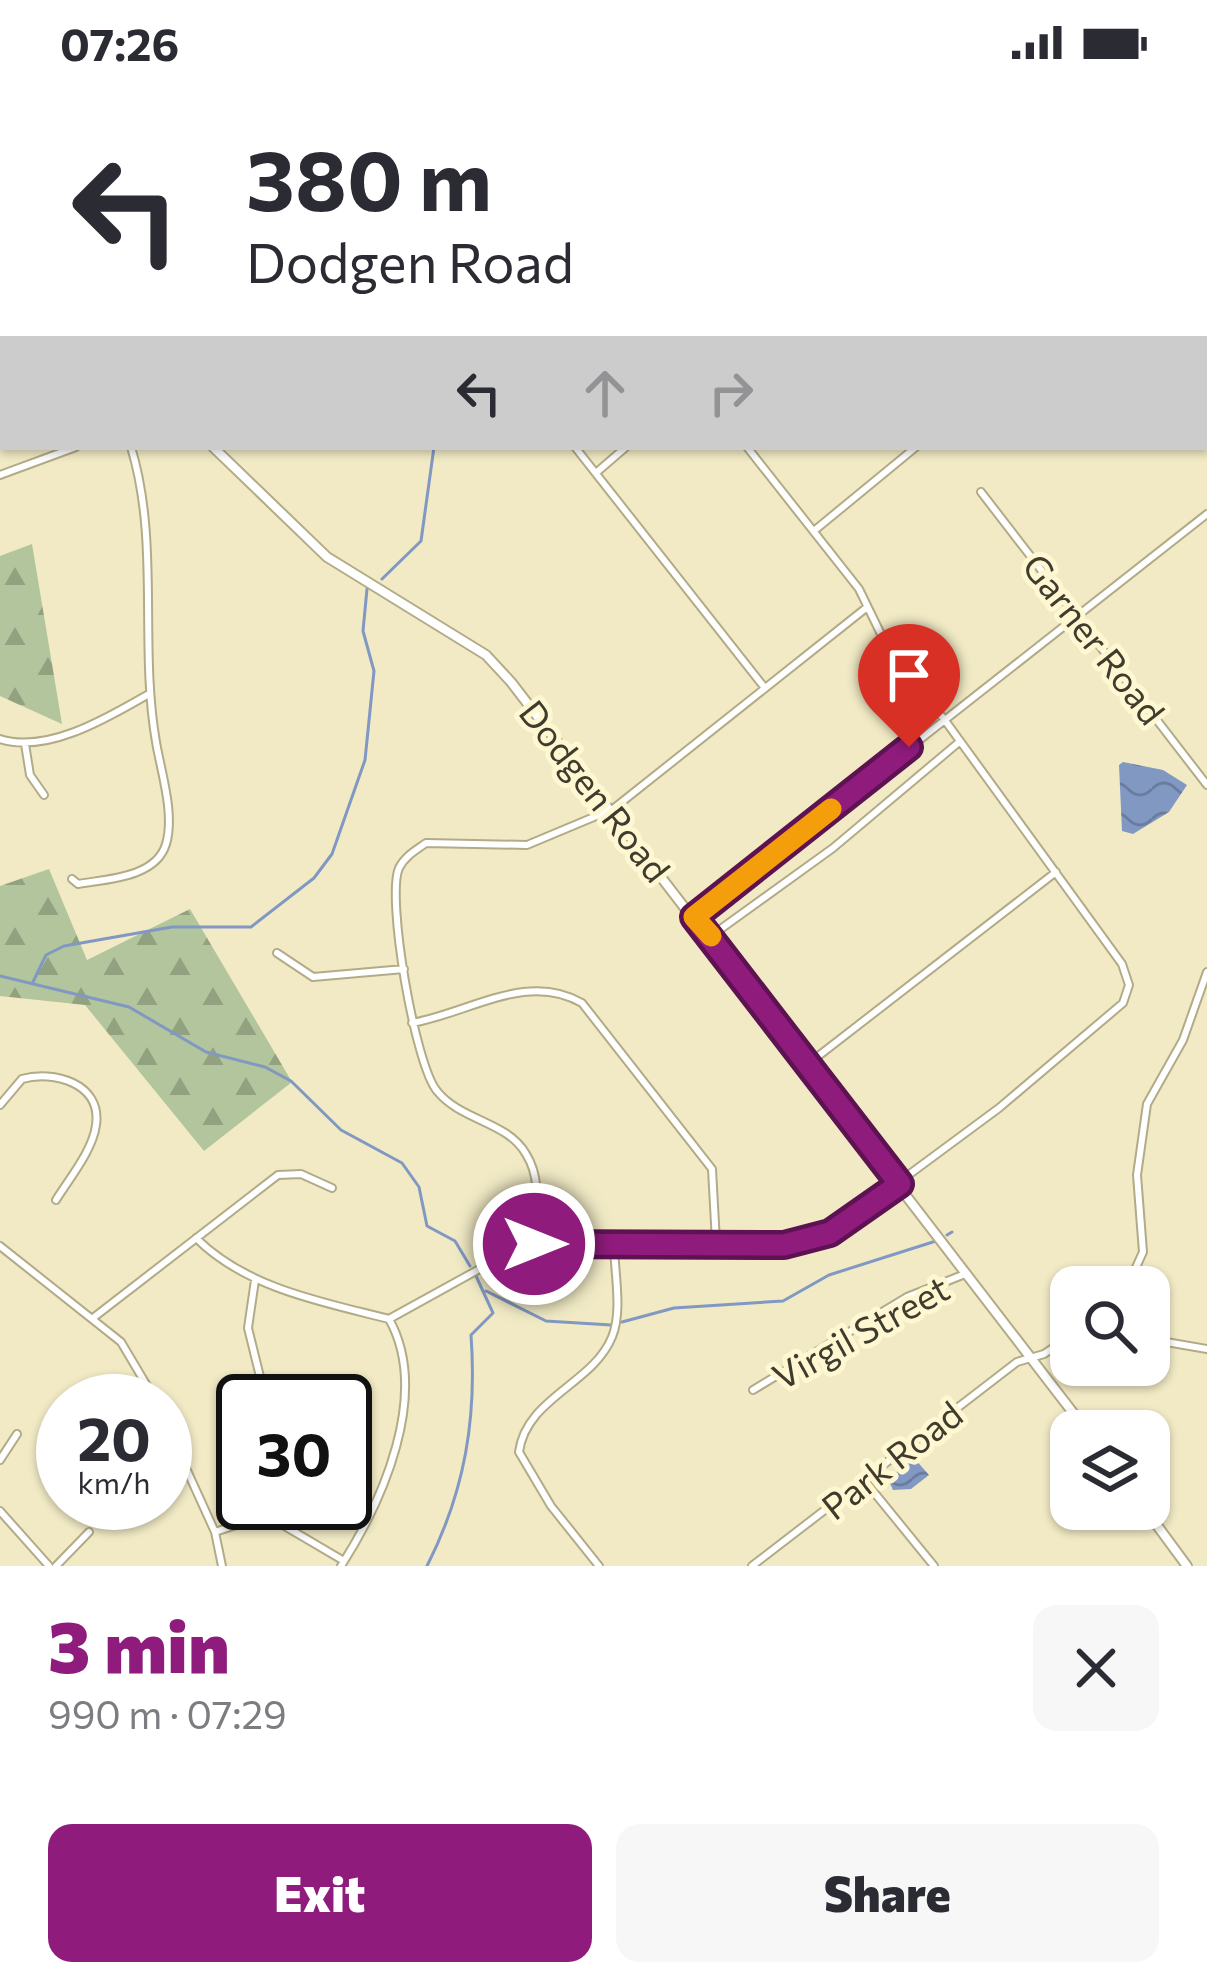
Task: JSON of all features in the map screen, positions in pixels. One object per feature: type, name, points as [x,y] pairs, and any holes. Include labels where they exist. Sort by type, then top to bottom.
[{"type":"street","points":[[0,464],[2,475],[70,450]]},
{"type":"street","points":[[72,879],[78,884],[134,874],[156,860],[166,844],[167,806],[148,695],[142,491],[132,450]]},
{"type":"street","name":"Dodgen Road","points":[[216,450],[327,557],[486,656],[613,809],[1071,1410]]},
{"type":"street","points":[[577,450],[764,687]]},
{"type":"street","points":[[596,473],[623,450]]},
{"type":"street","points":[[389,1319],[510,1250],[534,1244],[812,1240],[900,1184],[1114,1015],[1129,985],[1122,964],[1056,872],[944,719],[894,661],[859,589],[749,450]]},
{"type":"street","points":[[815,530],[912,450]]},
{"type":"street","name":"Garner Road","points":[[981,493],[1207,785]]},
{"type":"street","points":[[694,917],[1207,514]]},
{"type":"street","points":[[534,1244],[536,1179],[528,1156],[509,1135],[439,1095],[421,1067],[396,884],[409,854],[434,842],[527,845],[613,809],[866,608]]},
{"type":"street","points":[[0,739],[25,744],[63,734],[148,695]]},
{"type":"street","points":[[711,936],[833,848],[959,742]]},
{"type":"street","points":[[25,744],[30,775],[44,795]]},
{"type":"street","points":[[808,1064],[1056,872]]},
{"type":"street","points":[[277,953],[313,977],[404,969]]},
{"type":"street","points":[[1137,1266],[1143,1252],[1137,1175],[1147,1104],[1183,1040],[1207,972]]},
{"type":"street","points":[[412,1023],[537,988],[565,993],[583,1003],[712,1169],[716,1242]]},
{"type":"street","points":[[0,1105],[22,1079],[55,1074],[71,1080],[92,1103],[95,1130],[56,1200]]},
{"type":"street","points":[[93,1318],[278,1175],[301,1174],[332,1187]]},
{"type":"street","points":[[196,1238],[222,1263],[255,1280],[389,1319],[399,1337],[403,1378],[399,1427],[376,1507],[342,1563],[289,1530]]},
{"type":"street","points":[[598,1566],[550,1506],[519,1452],[533,1419],[612,1338],[614,1243]]},
{"type":"street","points":[[0,1246],[121,1342],[140,1374]]},
{"type":"street","name":"Virgil Street","points":[[753,1390],[907,1297],[967,1273]]},
{"type":"street","points":[[255,1280],[248,1328],[259,1374]]},
{"type":"street","points":[[1170,1343],[1207,1349]]},
{"type":"street","name":"Park Road","points":[[752,1566],[1017,1362],[1050,1347]]},
{"type":"street","points":[[0,1460],[16,1434]]},
{"type":"street","points":[[864,1480],[934,1566]]},
{"type":"street","points":[[192,1481],[215,1532],[223,1566]]},
{"type":"street","points":[[0,1511],[53,1566],[89,1532]]},
{"type":"street","points":[[215,1532],[219,1530]]},
{"type":"street","points":[[1160,1530],[1187,1566]]},
{"type":"green space","points":[[32,544],[62,724],[0,696],[0,556]]},
{"type":"green space","points":[[49,869],[87,960],[190,909],[292,1082],[204,1151],[85,1005],[0,996],[0,886]]},
{"type":"water","points":[[1119,765],[1163,770],[1187,785],[1169,812],[1133,834],[1122,831]]},
{"type":"water","points":[[914,1458],[929,1475],[911,1489],[893,1490],[888,1479]]},
{"type":"waterway","points":[[382,579],[421,541],[434,450]]},
{"type":"waterway","points":[[33,982],[46,955],[64,946],[172,927],[251,927],[314,878],[332,854],[365,760],[374,671],[363,631],[367,589]]},
{"type":"waterway","points":[[0,976],[129,1007],[206,1052],[265,1067],[291,1081],[341,1130],[402,1163],[419,1187],[427,1226],[455,1241],[470,1266]]},
{"type":"waterway","points":[[947,1235],[952,1232]]},
{"type":"waterway","points":[[622,1322],[674,1308],[783,1301],[829,1275],[936,1241]]},
{"type":"waterway","points":[[427,1566],[451,1510],[466,1454],[471,1335],[493,1313],[476,1276]]},
{"type":"waterway","points":[[486,1291],[546,1321],[611,1325]]},
{"type":"slow traffic","points":[[711,936],[694,917],[831,809]]},
{"type":"route","points":[[534,1244],[784,1245],[830,1233],[900,1184],[694,917],[909,747]]}]
